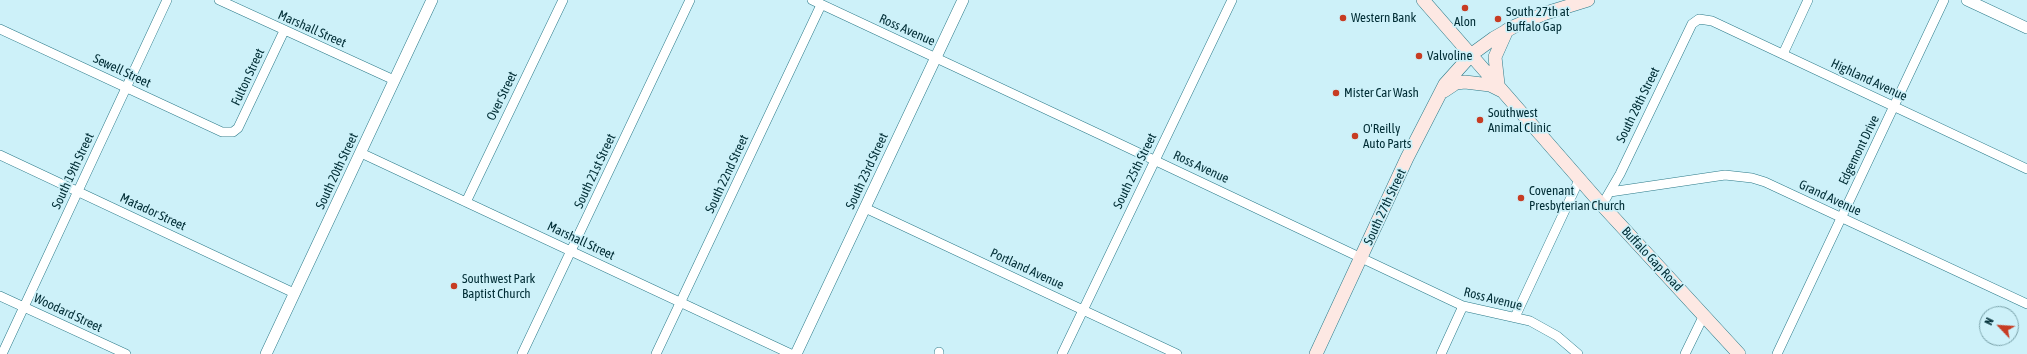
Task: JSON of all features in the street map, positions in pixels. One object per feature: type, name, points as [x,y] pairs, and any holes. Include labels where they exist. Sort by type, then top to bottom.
[{"type":"main road","name":"Buffalo Gap Road","points":[[1423,0],[1472,54],[1602,205],[1739,354]]},
{"type":"main road","name":"South 27th Street","points":[[1316,354],[1407,158],[1445,84],[1472,54],[1507,30],[1546,12],[1588,0]]},
{"type":"main road","points":[[1439,94],[1456,83],[1464,82],[1490,85],[1501,88],[1495,57],[1507,30]]},
{"type":"street","name":"South 19th Street","points":[[2,354],[167,0]]},
{"type":"street","name":"Marshall Street","points":[[219,0],[394,80]]},
{"type":"street","name":"South 20th Street","points":[[266,354],[432,0]]},
{"type":"street","name":"Over Street","points":[[466,202],[563,0]]},
{"type":"street","name":"South 21st Street","points":[[522,354],[690,0]]},
{"type":"street","name":"Ross Avenue","points":[[812,0],[1463,306],[1515,317],[1543,327],[1557,336],[1578,354]]},
{"type":"street","name":"South 23rd Street","points":[[796,354],[963,0]]},
{"type":"street","name":"South 25th Street","points":[[1062,354],[1232,0]]},
{"type":"street","points":[[1783,54],[1808,0]]},
{"type":"street","name":"Edgemont Drive","points":[[1777,354],[1944,0]]},
{"type":"street","points":[[1966,0],[2027,28]]},
{"type":"street","name":"South 22nd Street","points":[[656,354],[821,5]]},
{"type":"street","name":"Highland Avenue","points":[[1699,19],[1712,21],[2027,169]]},
{"type":"street","name":"South 28th Street","points":[[1602,205],[1610,192],[1692,24],[1699,19]]},
{"type":"street","name":"Sewell Street","points":[[0,28],[222,132],[233,132]]},
{"type":"street","name":"Fulton Street","points":[[233,132],[238,128],[284,31]]},
{"type":"street","name":"Marshall Street","points":[[361,153],[791,354]]},
{"type":"street","name":"Matador Street","points":[[0,155],[294,293]]},
{"type":"street","name":"Grand Avenue","points":[[1610,192],[1724,175],[1738,175],[1765,182],[2027,304]]},
{"type":"street","points":[[1515,317],[1580,178]]},
{"type":"street","name":"Portland Avenue","points":[[865,208],[1177,354]]},
{"type":"street","name":"Woodard Street","points":[[0,296],[126,354]]},
{"type":"street","points":[[1441,354],[1463,306]]},
{"type":"street","points":[[1685,354],[1704,315]]},
{"type":"place","name":"Alon","points":[[1465,8]]},
{"type":"place","name":"Western Bank","points":[[1343,18]]},
{"type":"place","name":"South 27th at Buffalo Gap","points":[[1498,19]]},
{"type":"place","name":"Valvoline","points":[[1419,56]]},
{"type":"place","name":"Mister Car Wash","points":[[1336,93]]},
{"type":"place","name":"Southwest Animal Clinic","points":[[1480,120]]},
{"type":"place","name":"O'Reilly Auto Parts","points":[[1355,136]]},
{"type":"place","name":"Covenant Presbyterian Church","points":[[1521,198]]},
{"type":"place","name":"Southwest Park Baptist Church","points":[[454,286]]}]
